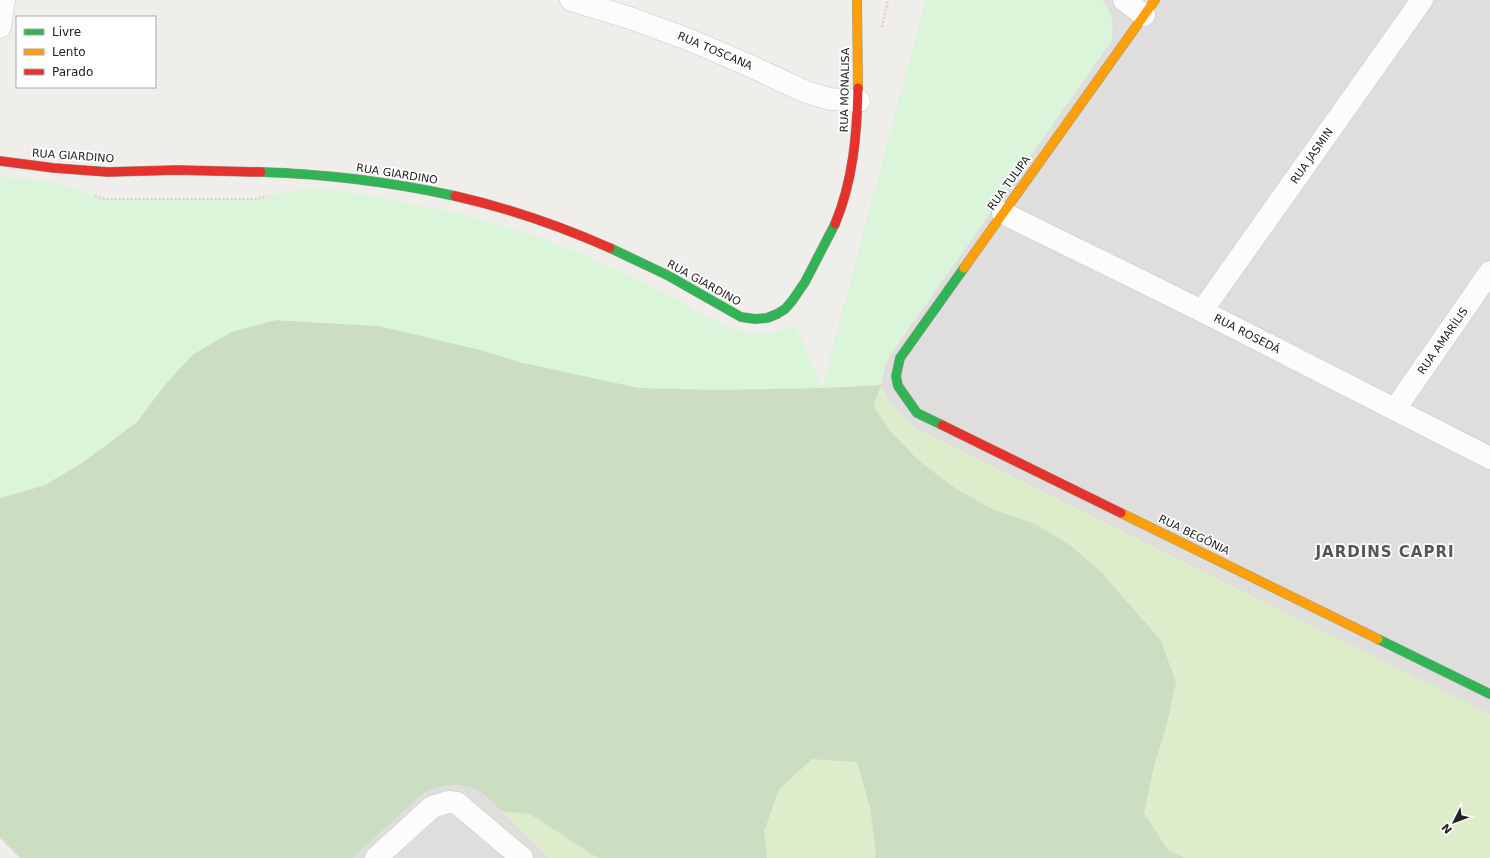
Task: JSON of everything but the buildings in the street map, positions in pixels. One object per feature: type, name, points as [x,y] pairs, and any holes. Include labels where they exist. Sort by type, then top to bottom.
[{"type":"street","points":[[0,27],[4,0]]},
{"type":"street","name":"RUA TOSCANA","points":[[571,0],[630,18],[690,40],[748,64],[806,92],[830,99],[859,101]]},
{"type":"street","name":"RUA MONALISA","points":[[765,318],[777,314],[788,307],[796,298],[828,239],[840,209],[852,166],[857,134],[859,101],[857,0]]},
{"type":"street","points":[[1124,0],[1150,8]]},
{"type":"street","name":"RUA JASMIN","points":[[1202,311],[1422,0]]},
{"type":"street","name":"RUA TULIPA","points":[[898,386],[896,376],[900,358],[1150,8]]},
{"type":"street","name":"RUA GIARDINO","points":[[0,161],[66,169],[110,172],[175,170],[304,174],[356,179],[437,192],[510,211],[560,228],[608,247],[656,270],[741,317],[753,319],[765,318]]},
{"type":"street","name":"RUA ROSEDÁ","points":[[1003,213],[1202,311],[1490,458]]},
{"type":"street","name":"RUA AMARÍLIS","points":[[1395,409],[1490,272]]},
{"type":"street","name":"RUA BEGÔNIA","points":[[898,386],[917,413],[1490,694]]},
{"type":"street","points":[[376,858],[432,807],[448,802],[457,803],[522,858]]},
{"type":"path","points":[[91,194],[105,199],[256,199],[268,196]]},
{"type":"shaded area","name":"JARDINS CAPRI","points":[[926,0],[1490,0],[1490,858],[20,858],[782,538]]},
{"type":"green space","points":[[926,0],[1102,0],[1108,9],[1112,20],[1111,42],[891,354],[885,366],[881,385],[822,388]]},
{"type":"green space","points":[[0,176],[52,182],[105,199],[256,199],[280,193],[316,188],[372,196],[475,218],[526,233],[576,251],[657,289],[733,329],[760,333],[772,332],[795,325],[822,388],[718,390],[639,388],[523,363],[481,350],[379,326],[276,320],[231,332],[192,355],[163,387],[137,422],[83,462],[45,485],[0,498]]},
{"type":"green space","points":[[276,320],[379,326],[481,350],[523,363],[822,388],[881,385],[873,406],[890,431],[920,462],[956,489],[994,510],[1035,524],[1071,546],[1103,574],[1161,641],[1176,682],[1167,724],[1154,766],[1144,813],[1167,849],[1184,858],[875,858],[876,852],[870,807],[857,762],[812,759],[779,789],[764,831],[767,858],[598,858],[530,814],[501,811],[484,794],[466,786],[456,785],[435,788],[423,793],[352,858],[20,858],[0,838],[0,498],[45,485],[83,462],[137,422],[163,387],[192,355],[231,332]]},
{"type":"green space","points":[[881,385],[896,409],[918,429],[1490,714],[1490,858],[1184,858],[1167,849],[1144,813],[1154,766],[1167,724],[1161,641],[1103,574],[1071,546],[1035,524],[994,510],[956,489],[920,462],[890,431],[873,405]]},
{"type":"green space","points":[[812,759],[857,762],[870,807],[876,852],[875,858],[767,858],[764,831],[779,789]]},
{"type":"green space","points":[[501,811],[530,814],[598,858],[549,858]]},
{"type":"traffic: fast","points":[[261,172],[358,180],[455,196]]},
{"type":"traffic: fast","points":[[610,248],[667,275],[741,317],[755,319],[767,318],[785,309],[792,301],[805,282],[835,224]]},
{"type":"traffic: fast","points":[[942,425],[917,413],[898,386],[896,376],[900,358],[964,268]]},
{"type":"traffic: fast","points":[[1378,639],[1490,694]]},
{"type":"traffic: slow","points":[[857,0],[858,88]]},
{"type":"traffic: slow","points":[[964,268],[1155,0]]},
{"type":"traffic: slow","points":[[1121,513],[1378,639]]},
{"type":"traffic: jam","points":[[835,224],[846,191],[853,158],[857,123],[858,88]]},
{"type":"traffic: jam","points":[[0,161],[54,168],[108,172],[177,170],[261,172]]},
{"type":"traffic: jam","points":[[455,196],[534,218],[610,248]]},
{"type":"traffic: jam","points":[[942,425],[1121,513]]},
{"type":"district","name":"JARDINS CAPRI","points":[[1385,552]]}]
